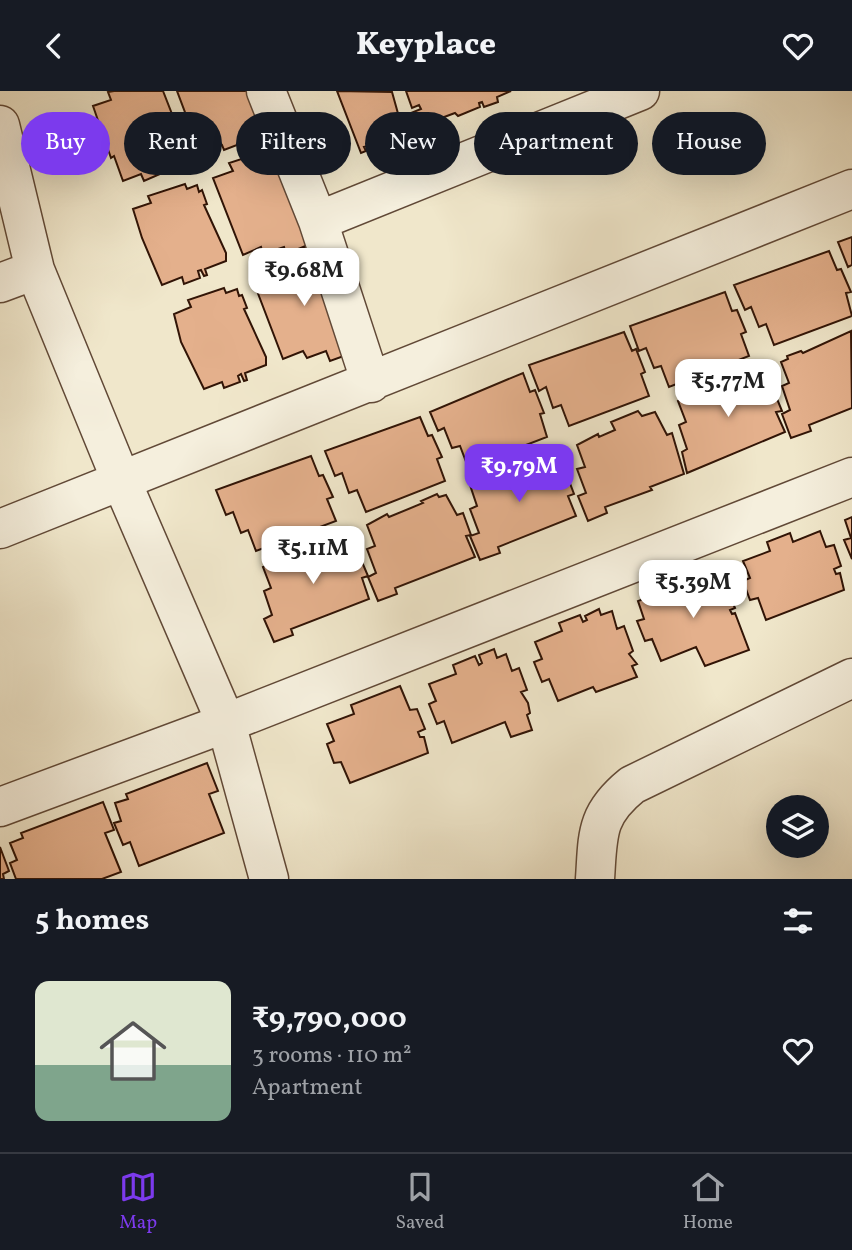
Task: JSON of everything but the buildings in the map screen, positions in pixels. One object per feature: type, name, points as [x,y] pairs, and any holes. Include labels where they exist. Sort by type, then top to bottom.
[{"type":"street","points":[[266,91],[318,221],[370,383]]},
{"type":"street","points":[[318,221],[640,91]]},
{"type":"street","points":[[0,125],[35,270],[121,480],[226,723],[269,879]]},
{"type":"street","points":[[0,529],[852,189]]},
{"type":"street","points":[[0,283],[35,270]]},
{"type":"street","points":[[0,807],[226,723],[852,477]]},
{"type":"street","points":[[595,879],[598,825],[618,796],[632,785],[852,678]]}]
